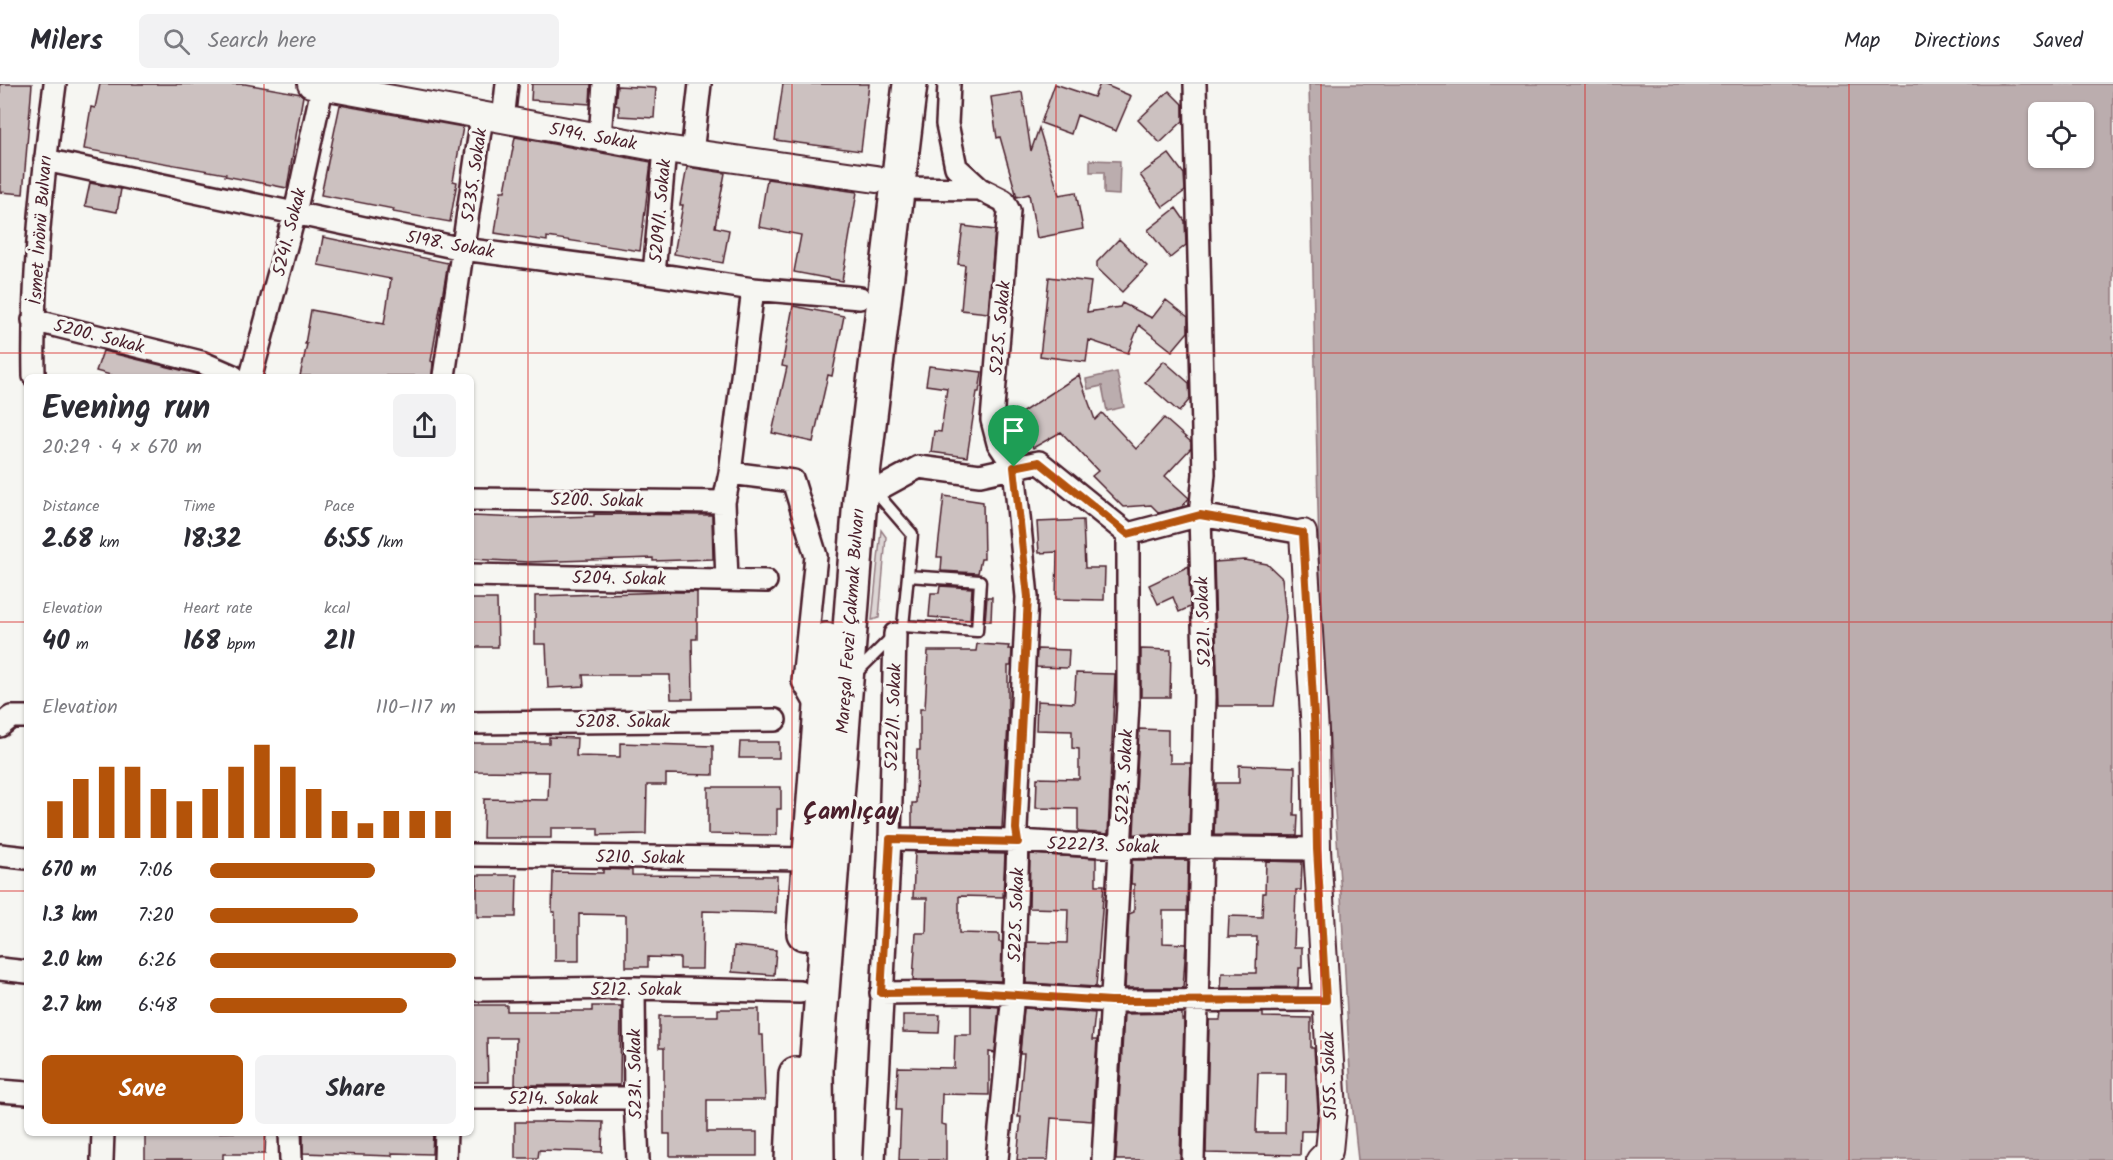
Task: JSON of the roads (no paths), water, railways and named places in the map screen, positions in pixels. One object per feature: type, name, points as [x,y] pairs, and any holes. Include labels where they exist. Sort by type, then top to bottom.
[{"type":"highway","name":"Mareşal Fevzi Çakmak Bulvarı","points":[[817,1160],[816,1070],[846,683],[868,484],[886,184],[888,84]]},
{"type":"highway","name":"Mareşal Fevzi Çakmak Bulvarı","points":[[792,1160],[800,992],[820,711],[821,596],[860,298],[910,84]]},
{"type":"street","name":"İsmet İnönü Bulvarı","points":[[34,374],[33,320],[45,160],[55,84]]},
{"type":"street","name":"5235. Sokak","points":[[444,374],[463,249],[493,118],[507,84]]},
{"type":"street","points":[[600,137],[604,84]]},
{"type":"street","points":[[692,153],[700,84]]},
{"type":"street","name":"5225. Sokak","points":[[950,84],[947,124],[956,167],[980,189],[1004,201],[1009,211],[992,420],[998,443],[1014,467],[1028,597],[1016,829],[1018,842],[1013,994],[997,1160]]},
{"type":"street","name":"5221. Sokak","points":[[1193,1160],[1206,697],[1200,515],[1204,474],[1195,84]]},
{"type":"street","name":"5194. Sokak","points":[[319,85],[665,149],[886,184]]},
{"type":"street","name":"5241. Sokak","points":[[252,374],[295,213],[319,85]]},
{"type":"street","name":"5209/1. Sokak","points":[[654,273],[665,149]]},
{"type":"street","name":"5198. Sokak","points":[[45,160],[463,249],[654,273],[753,289],[860,298]]},
{"type":"street","points":[[886,184],[980,189]]},
{"type":"street","points":[[727,580],[724,502],[730,473],[753,289]]},
{"type":"street","name":"5200. Sokak","points":[[33,320],[201,362],[228,374]]},
{"type":"street","points":[[868,484],[919,467],[980,475],[1039,462],[1128,534],[1200,515],[1303,533]]},
{"type":"street","points":[[730,473],[793,481],[816,556],[821,596]]},
{"type":"street","name":"5200. Sokak","points":[[474,498],[724,502]]},
{"type":"street","name":"5155. Sokak","points":[[1303,533],[1315,732],[1317,849],[1333,1110],[1324,1156]]},
{"type":"street","name":"5223. Sokak","points":[[1103,1160],[1128,704],[1128,534]]},
{"type":"street","name":"5204. Sokak","points":[[474,575],[766,581]]},
{"type":"street","name":"5222/1. Sokak","points":[[874,1160],[899,630]]},
{"type":"street","points":[[0,726],[10,717],[24,717]]},
{"type":"street","name":"5208. Sokak","points":[[474,723],[775,720]]},
{"type":"street","name":"5222/3. Sokak","points":[[890,839],[1120,847],[1317,849]]},
{"type":"street","points":[[0,855],[24,858]]},
{"type":"street","name":"5210. Sokak","points":[[474,855],[809,859]]},
{"type":"street","points":[[0,969],[24,972]]},
{"type":"street","name":"5212. Sokak","points":[[474,990],[634,988],[800,992]]},
{"type":"street","name":"5231. Sokak","points":[[634,988],[638,1160]]},
{"type":"street","points":[[881,993],[972,992],[1111,1001],[1326,1000]]},
{"type":"street","points":[[0,1090],[24,1093]]},
{"type":"street","name":"5214. Sokak","points":[[474,1098],[635,1098]]},
{"type":"street","points":[[102,1136],[102,1160]]},
{"type":"street","points":[[290,1136],[291,1160]]},
{"type":"street","points":[[446,1136],[446,1160]]},
{"type":"lane","points":[[846,683],[899,630],[908,576],[912,534],[868,484]]},
{"type":"lane","points":[[899,630],[977,631],[980,580],[908,576]]},
{"type":"district","name":"Çamlıçay","points":[[851,811]]}]
